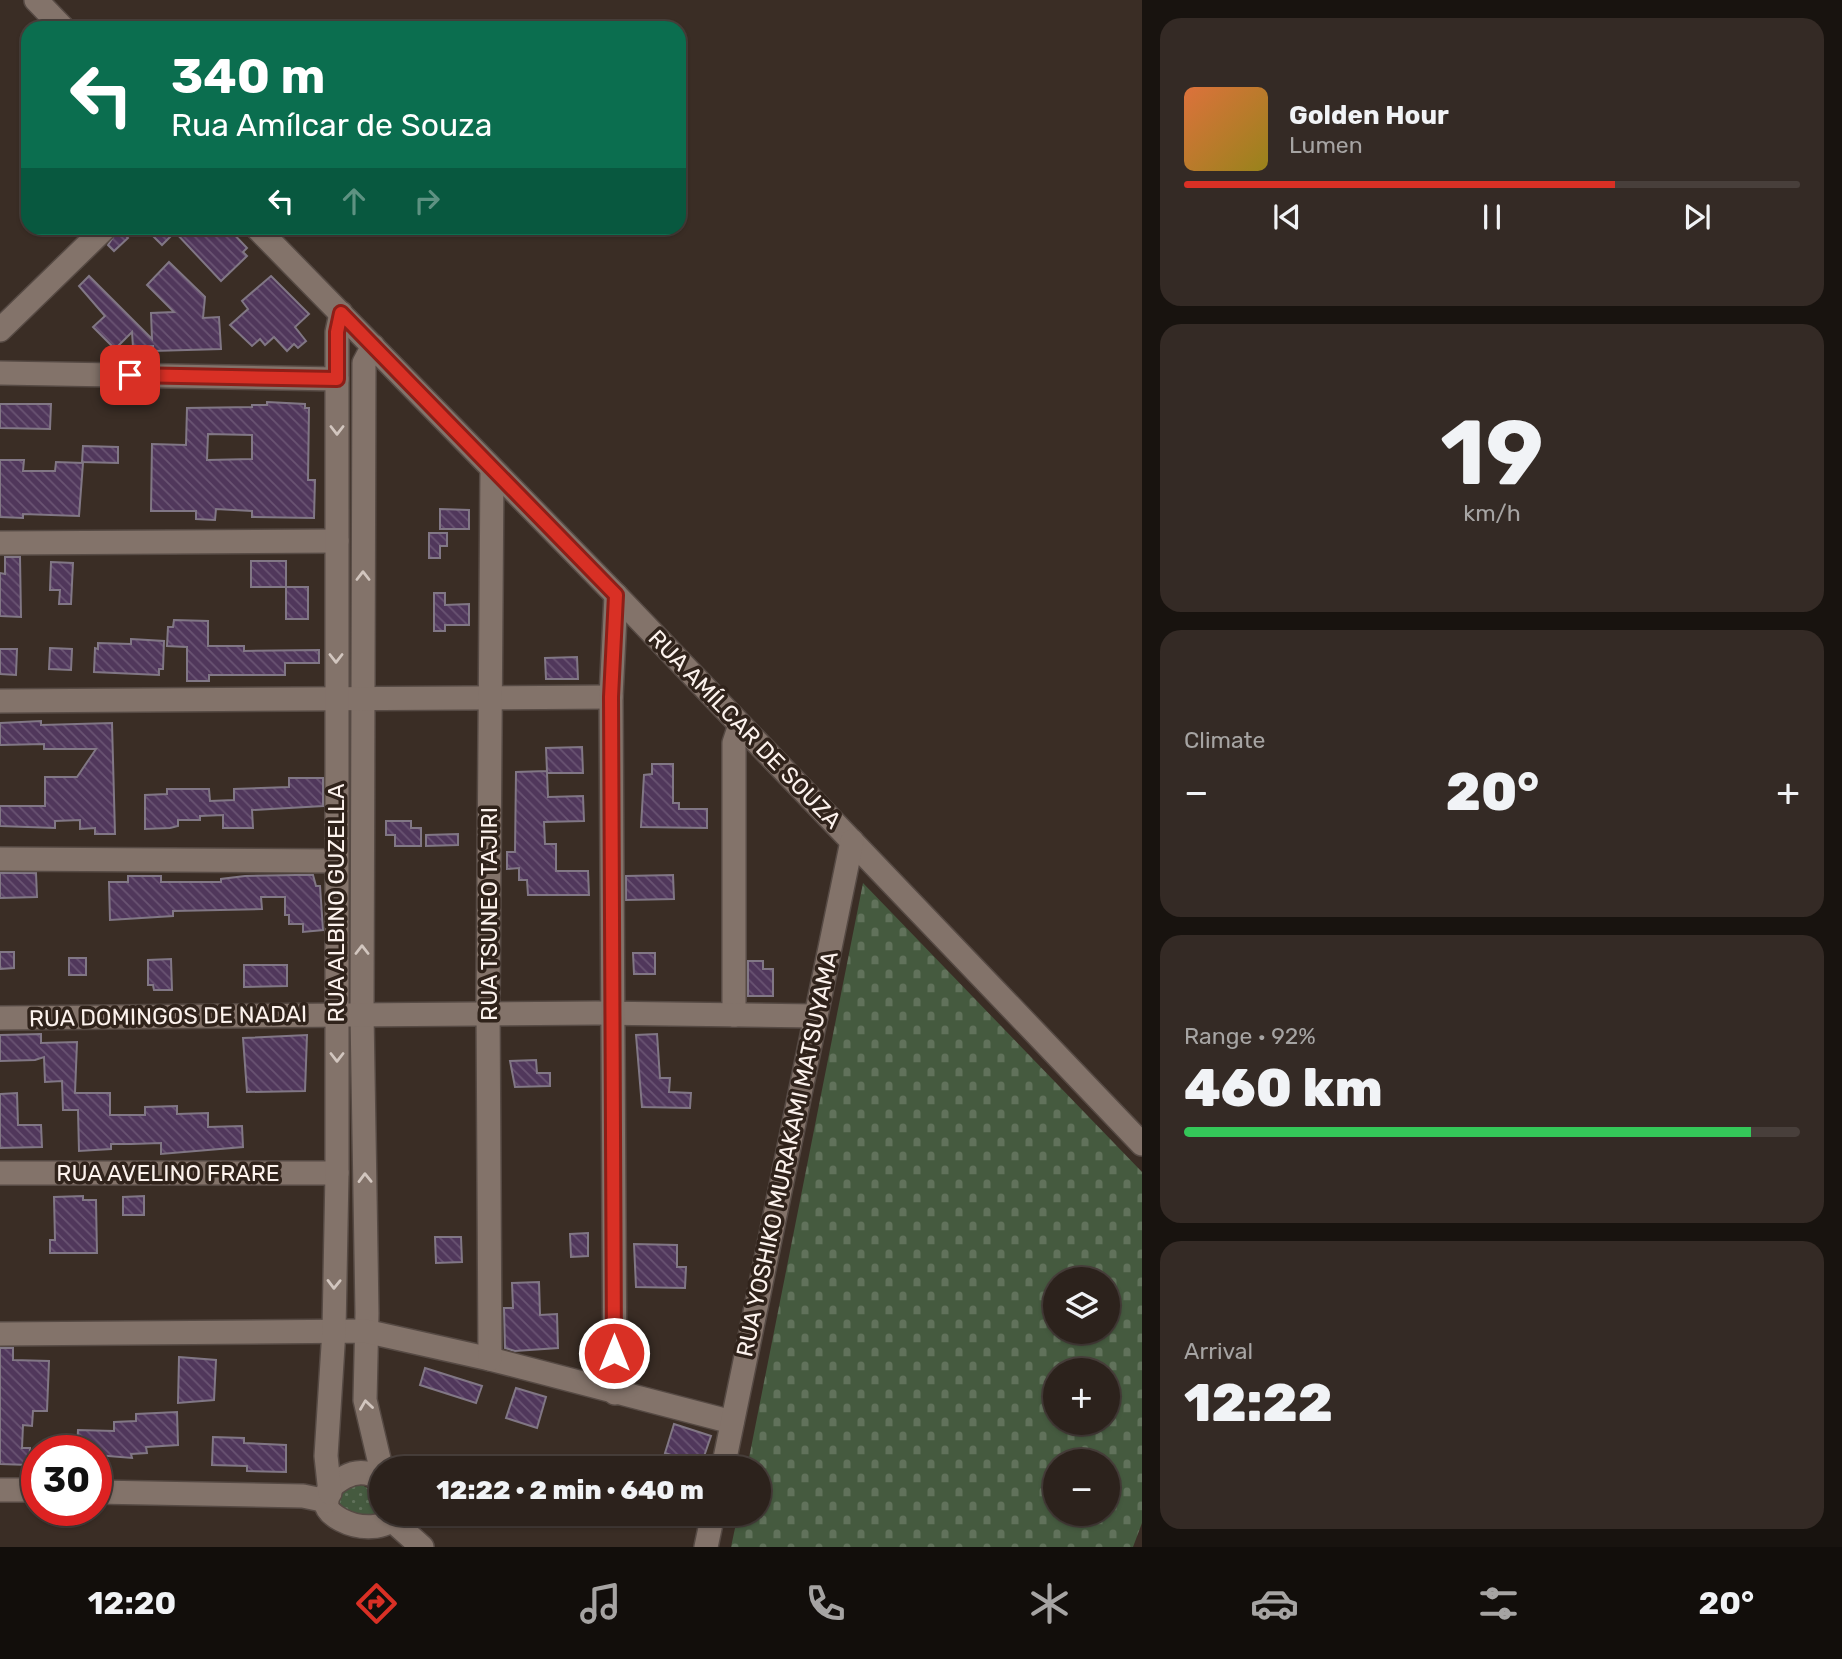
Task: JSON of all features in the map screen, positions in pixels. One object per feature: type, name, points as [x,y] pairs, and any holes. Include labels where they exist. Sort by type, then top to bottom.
[{"type":"street","points":[[36,0],[56,21]]},
{"type":"street","points":[[0,330],[98,235]]},
{"type":"street","name":"RUA AMÍLCAR DE SOUZA","points":[[264,235],[616,595],[1142,1144]]},
{"type":"street","name":"RUA ALBINO GUZELLA","points":[[327,1512],[326,1456],[334,1330],[337,1173],[337,332],[341,313]]},
{"type":"street","name":"RUA ALBINO GUZELLA","points":[[373,346],[364,363],[362,1014],[365,1399],[378,1456]]},
{"type":"street","points":[[0,373],[337,379]]},
{"type":"street","name":"RUA TSUNEO TAJIRI","points":[[490,1359],[488,1015],[492,469]]},
{"type":"street","points":[[0,542],[337,541]]},
{"type":"street","points":[[615,1393],[611,697],[616,595]]},
{"type":"street","points":[[0,701],[611,697]]},
{"type":"street","points":[[734,1015],[734,743],[740,725]]},
{"type":"street","name":"RUA YOSHIKO MURAKAMI MATSUYAMA","points":[[725,1456],[852,841]]},
{"type":"street","points":[[0,859],[336,861]]},
{"type":"street","points":[[362,1014],[816,1016]]},
{"type":"street","name":"RUA DOMINGOS DE NADAI","points":[[0,1018],[362,1014]]},
{"type":"street","name":"RUA AVELINO FRARE","points":[[0,1173],[337,1173]]},
{"type":"street","points":[[0,1334],[365,1331],[490,1359],[732,1422]]},
{"type":"street","points":[[327,1512],[348,1475],[369,1474]]},
{"type":"street","points":[[0,1490],[21,1490]]},
{"type":"street","points":[[112,1492],[303,1496],[327,1512],[338,1534],[365,1545],[390,1531],[392,1526]]},
{"type":"street","points":[[403,1526],[422,1547]]},
{"type":"street","points":[[706,1547],[710,1526]]},
{"type":"green space","points":[[863,883],[1142,1172],[1142,1523],[1133,1547],[731,1547],[735,1526],[771,1526],[771,1456],[749,1456]]},
{"type":"green space","points":[[362,1485],[369,1489],[369,1515],[335,1518],[339,1494],[349,1487]]},
{"type":"building","points":[[114,235],[125,235],[128,238],[114,251],[108,245]]},
{"type":"building","points":[[152,235],[172,235],[162,245]]},
{"type":"building","points":[[178,235],[235,235],[247,248],[243,252],[247,256],[221,281]]},
{"type":"building","points":[[169,262],[205,297],[203,318],[219,317],[221,349],[153,351],[153,346],[133,347],[132,332],[115,349],[93,327],[105,316],[79,286],[89,276],[152,339],[151,313],[174,312],[147,285]]},
{"type":"building","points":[[271,276],[309,314],[295,327],[306,341],[298,348],[294,344],[287,351],[274,337],[265,345],[260,339],[252,346],[230,325],[248,309],[242,301]]},
{"type":"building","points":[[267,402],[305,404],[305,408],[309,408],[308,480],[315,480],[314,518],[252,517],[252,511],[216,509],[215,520],[196,519],[196,511],[151,511],[152,444],[186,445],[187,408],[267,405]],"holes":[[[208,434],[252,435],[252,459],[207,460]]]},
{"type":"building","points":[[0,404],[51,404],[50,429],[0,428]]},
{"type":"building","points":[[83,446],[118,447],[118,463],[82,462]]},
{"type":"building","points":[[0,460],[24,460],[23,471],[55,471],[56,462],[83,463],[79,516],[23,514],[23,518],[0,517]]},
{"type":"building","points":[[440,509],[469,510],[469,529],[440,529]]},
{"type":"building","points":[[429,533],[447,533],[447,546],[440,546],[440,558],[429,558]]},
{"type":"building","points":[[5,557],[20,557],[21,617],[0,616],[0,573],[5,574]]},
{"type":"building","points":[[251,561],[286,561],[286,587],[251,587]]},
{"type":"building","points":[[51,562],[73,563],[71,604],[59,604],[60,590],[50,590]]},
{"type":"building","points":[[286,587],[308,587],[308,619],[286,619]]},
{"type":"building","points":[[434,593],[445,593],[445,605],[469,604],[469,625],[445,625],[445,631],[434,631]]},
{"type":"building","points":[[174,620],[208,621],[208,646],[244,646],[244,651],[319,650],[319,663],[285,663],[285,675],[209,675],[209,681],[187,681],[187,647],[167,646],[168,627],[173,627]]},
{"type":"building","points":[[131,639],[164,641],[163,669],[159,669],[159,675],[94,672],[95,648],[98,649],[98,643],[131,644]]},
{"type":"building","points":[[50,648],[72,649],[71,670],[49,669]]},
{"type":"building","points":[[0,649],[17,649],[16,675],[0,674]]},
{"type":"building","points":[[577,657],[578,679],[546,679],[545,658]]},
{"type":"building","points":[[41,721],[41,725],[112,723],[115,834],[95,834],[95,828],[80,829],[80,820],[55,821],[55,828],[0,826],[0,806],[45,806],[45,777],[77,777],[96,749],[44,749],[44,744],[0,745],[0,723]]},
{"type":"building","points":[[582,747],[583,773],[547,773],[548,797],[583,796],[584,821],[544,822],[545,844],[556,844],[556,871],[588,871],[589,895],[528,895],[527,880],[519,880],[519,868],[507,869],[507,852],[515,852],[516,772],[547,771],[546,748]]},
{"type":"building","points":[[652,764],[673,764],[673,803],[679,803],[679,809],[707,809],[707,828],[641,827],[644,775],[652,774]]},
{"type":"building","points":[[289,778],[323,778],[323,806],[252,810],[253,828],[223,828],[223,815],[200,816],[200,820],[178,820],[178,826],[170,828],[145,829],[145,795],[167,794],[167,789],[209,789],[210,801],[234,800],[234,789],[289,787]]},
{"type":"building","points":[[386,821],[411,821],[411,828],[421,828],[421,846],[395,846],[395,835],[386,835]]},
{"type":"building","points":[[458,834],[458,845],[426,846],[426,835]]},
{"type":"building","points":[[0,873],[36,873],[37,897],[0,898]]},
{"type":"building","points":[[313,875],[316,886],[320,886],[323,930],[303,932],[303,924],[289,924],[289,915],[285,915],[285,897],[261,897],[262,909],[173,911],[173,916],[110,920],[109,882],[128,882],[128,876],[161,876],[161,882],[221,882],[221,879],[245,876]]},
{"type":"building","points":[[673,875],[674,899],[626,900],[626,876]]},
{"type":"building","points":[[0,952],[14,952],[14,968],[0,969]]},
{"type":"building","points":[[633,953],[655,953],[655,974],[634,974]]},
{"type":"building","points":[[69,958],[86,958],[86,975],[69,975]]},
{"type":"building","points":[[171,959],[172,990],[154,990],[153,985],[148,985],[148,960]]},
{"type":"building","points":[[748,961],[763,961],[763,969],[773,969],[773,996],[748,996]]},
{"type":"building","points":[[244,965],[287,965],[287,986],[244,987]]},
{"type":"building","points":[[41,1034],[41,1043],[77,1042],[75,1093],[110,1093],[110,1115],[145,1115],[145,1107],[177,1106],[177,1114],[208,1113],[208,1127],[242,1126],[243,1147],[161,1154],[161,1143],[111,1144],[111,1149],[79,1151],[78,1110],[63,1110],[62,1081],[45,1082],[44,1057],[35,1060],[0,1061],[0,1035]]},
{"type":"building","points":[[657,1034],[660,1078],[670,1078],[669,1092],[691,1093],[690,1108],[642,1107],[636,1035]]},
{"type":"building","points":[[307,1035],[305,1091],[247,1092],[243,1038]]},
{"type":"building","points":[[536,1060],[537,1073],[550,1073],[550,1086],[515,1087],[510,1061]]},
{"type":"building","points":[[17,1093],[18,1125],[41,1125],[42,1147],[0,1148],[0,1094]]},
{"type":"building","points":[[83,1196],[83,1200],[96,1200],[97,1253],[50,1253],[50,1240],[55,1240],[54,1197]]},
{"type":"building","points":[[144,1196],[144,1215],[123,1215],[123,1197]]},
{"type":"building","points":[[588,1233],[588,1256],[571,1257],[570,1234]]},
{"type":"building","points":[[435,1237],[461,1237],[462,1262],[436,1263]]},
{"type":"building","points":[[634,1244],[677,1245],[677,1267],[686,1267],[685,1288],[636,1287]]},
{"type":"building","points":[[539,1282],[540,1315],[557,1314],[558,1348],[515,1351],[505,1348],[504,1308],[513,1308],[512,1283]]},
{"type":"building","points":[[0,1348],[13,1348],[13,1360],[49,1361],[47,1411],[33,1411],[32,1426],[23,1425],[21,1465],[0,1464]]},
{"type":"building","points":[[179,1357],[216,1360],[214,1400],[178,1403]]},
{"type":"building","points":[[425,1368],[482,1386],[476,1403],[420,1385]]},
{"type":"building","points":[[516,1388],[546,1397],[537,1428],[506,1418]]},
{"type":"building","points":[[177,1412],[178,1445],[146,1447],[147,1453],[131,1454],[132,1458],[112,1456],[112,1435],[78,1435],[78,1430],[114,1431],[114,1422],[136,1421],[136,1414]]},
{"type":"building","points":[[674,1424],[711,1436],[704,1456],[674,1456],[665,1453]]},
{"type":"building","points":[[213,1437],[244,1438],[244,1443],[286,1445],[286,1472],[247,1471],[247,1466],[212,1465]]},
{"type":"route","points":[[130,375],[337,379],[337,332],[341,313],[616,595],[611,697],[614,1353]]}]
